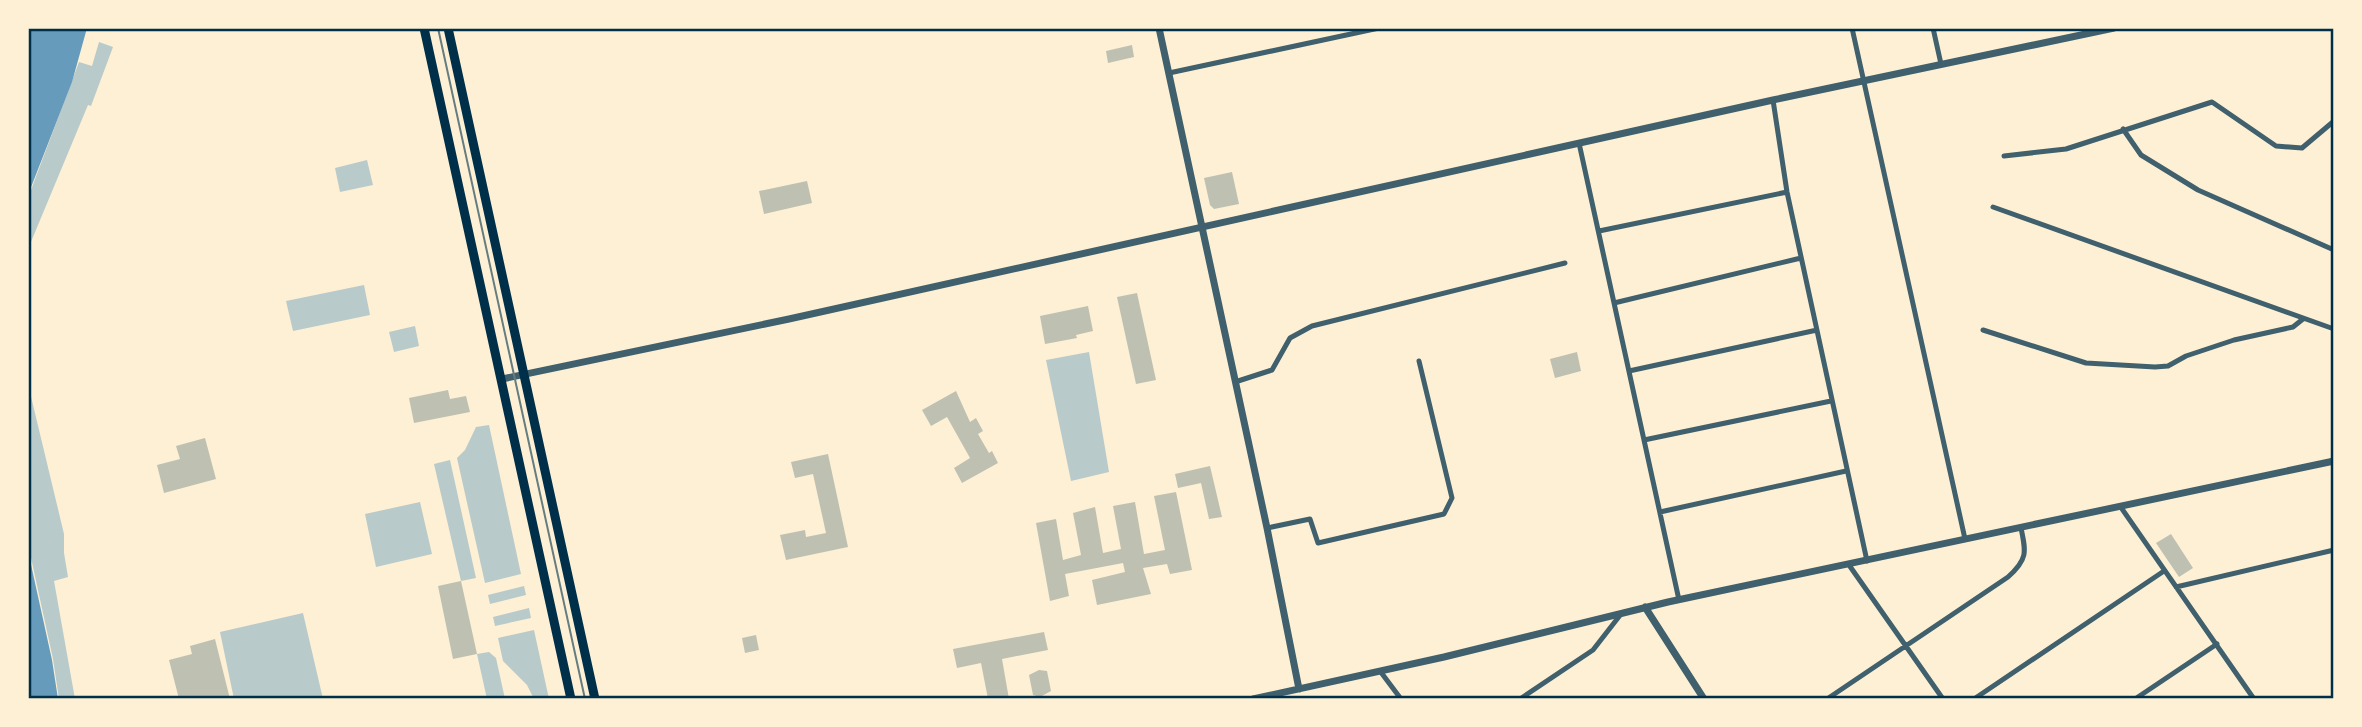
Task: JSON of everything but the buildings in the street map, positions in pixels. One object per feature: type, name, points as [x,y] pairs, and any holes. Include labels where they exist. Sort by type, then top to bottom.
[{"type":"main road","points":[[424,28],[571,699]]},
{"type":"main road","points":[[448,28],[595,699]]},
{"type":"street","points":[[1159,28],[1299,689]]},
{"type":"street","points":[[1169,73],[1379,28]]},
{"type":"street","points":[[1852,28],[1965,539]]},
{"type":"street","points":[[1933,28],[1941,64]]},
{"type":"street","points":[[502,379],[789,319],[1863,80],[2114,28]]},
{"type":"street","points":[[1773,100],[1787,192],[1867,561]]},
{"type":"street","points":[[2004,156],[2066,149],[2212,102],[2276,146],[2302,148],[2334,121]]},
{"type":"street","points":[[2123,129],[2141,155],[2198,190],[2334,250]]},
{"type":"street","points":[[1579,143],[1679,600]]},
{"type":"street","points":[[1599,231],[1787,192]]},
{"type":"street","points":[[1993,207],[2334,329]]},
{"type":"street","points":[[1614,303],[1801,258]]},
{"type":"street","points":[[1235,382],[1272,370],[1290,338],[1311,326],[1565,263]]},
{"type":"street","points":[[1983,330],[2086,363],[2155,367],[2168,366],[2186,356],[2234,340],[2293,327],[2303,319]]},
{"type":"street","points":[[1629,371],[1817,330]]},
{"type":"street","points":[[1267,528],[1310,519],[1318,543],[1444,514],[1452,498],[1419,361]]},
{"type":"street","points":[[1644,440],[1831,401]]},
{"type":"street","points":[[1253,699],[1622,612],[2334,461]]},
{"type":"street","points":[[1660,512],[1846,471]]},
{"type":"street","points":[[2120,506],[2254,699]]},
{"type":"street","points":[[1827,699],[2008,577],[2020,566],[2026,551],[2021,528]]},
{"type":"street","points":[[2176,587],[2334,550]]},
{"type":"street","points":[[1849,565],[1943,699]]},
{"type":"street","points":[[1974,699],[2164,571]]},
{"type":"street","points":[[1645,607],[1704,699]]},
{"type":"street","points":[[1520,699],[1593,650],[1622,612]]},
{"type":"street","points":[[2135,699],[2217,644]]},
{"type":"street","points":[[1380,671],[1401,699]]},
{"type":"shaded area","points":[[99,42],[113,47],[91,106],[88,105],[28,249],[28,198],[79,62],[92,66]]},
{"type":"shaded area","points":[[367,160],[373,185],[340,192],[335,168]]},
{"type":"shaded area","points":[[364,285],[370,315],[293,331],[286,301]]},
{"type":"shaded area","points":[[415,326],[419,346],[394,352],[389,332]]},
{"type":"shaded area","points":[[1089,352],[1109,472],[1071,481],[1046,360]]},
{"type":"shaded area","points":[[28,384],[64,534],[68,577],[54,581],[75,699],[59,699],[28,544]]},
{"type":"shaded area","points":[[489,425],[521,574],[485,583],[457,458],[465,450],[476,427]]},
{"type":"shaded area","points":[[450,460],[476,578],[461,581],[434,464]]},
{"type":"shaded area","points":[[420,502],[432,554],[376,567],[365,514]]},
{"type":"shaded area","points":[[524,586],[526,595],[490,604],[488,595]]},
{"type":"shaded area","points":[[529,608],[531,618],[495,626],[493,617]]},
{"type":"shaded area","points":[[303,613],[323,699],[234,699],[220,632]]},
{"type":"shaded area","points":[[534,630],[549,699],[534,699],[527,685],[503,661],[498,638]]},
{"type":"shaded area","points":[[489,652],[496,658],[505,699],[487,699],[477,654]]},
{"type":"water","points":[[28,28],[87,28],[72,82],[28,195]]},
{"type":"water","points":[[28,551],[52,660],[58,699],[28,699]]},
{"type":"tram line","points":[[438,28],[585,699]]}]
